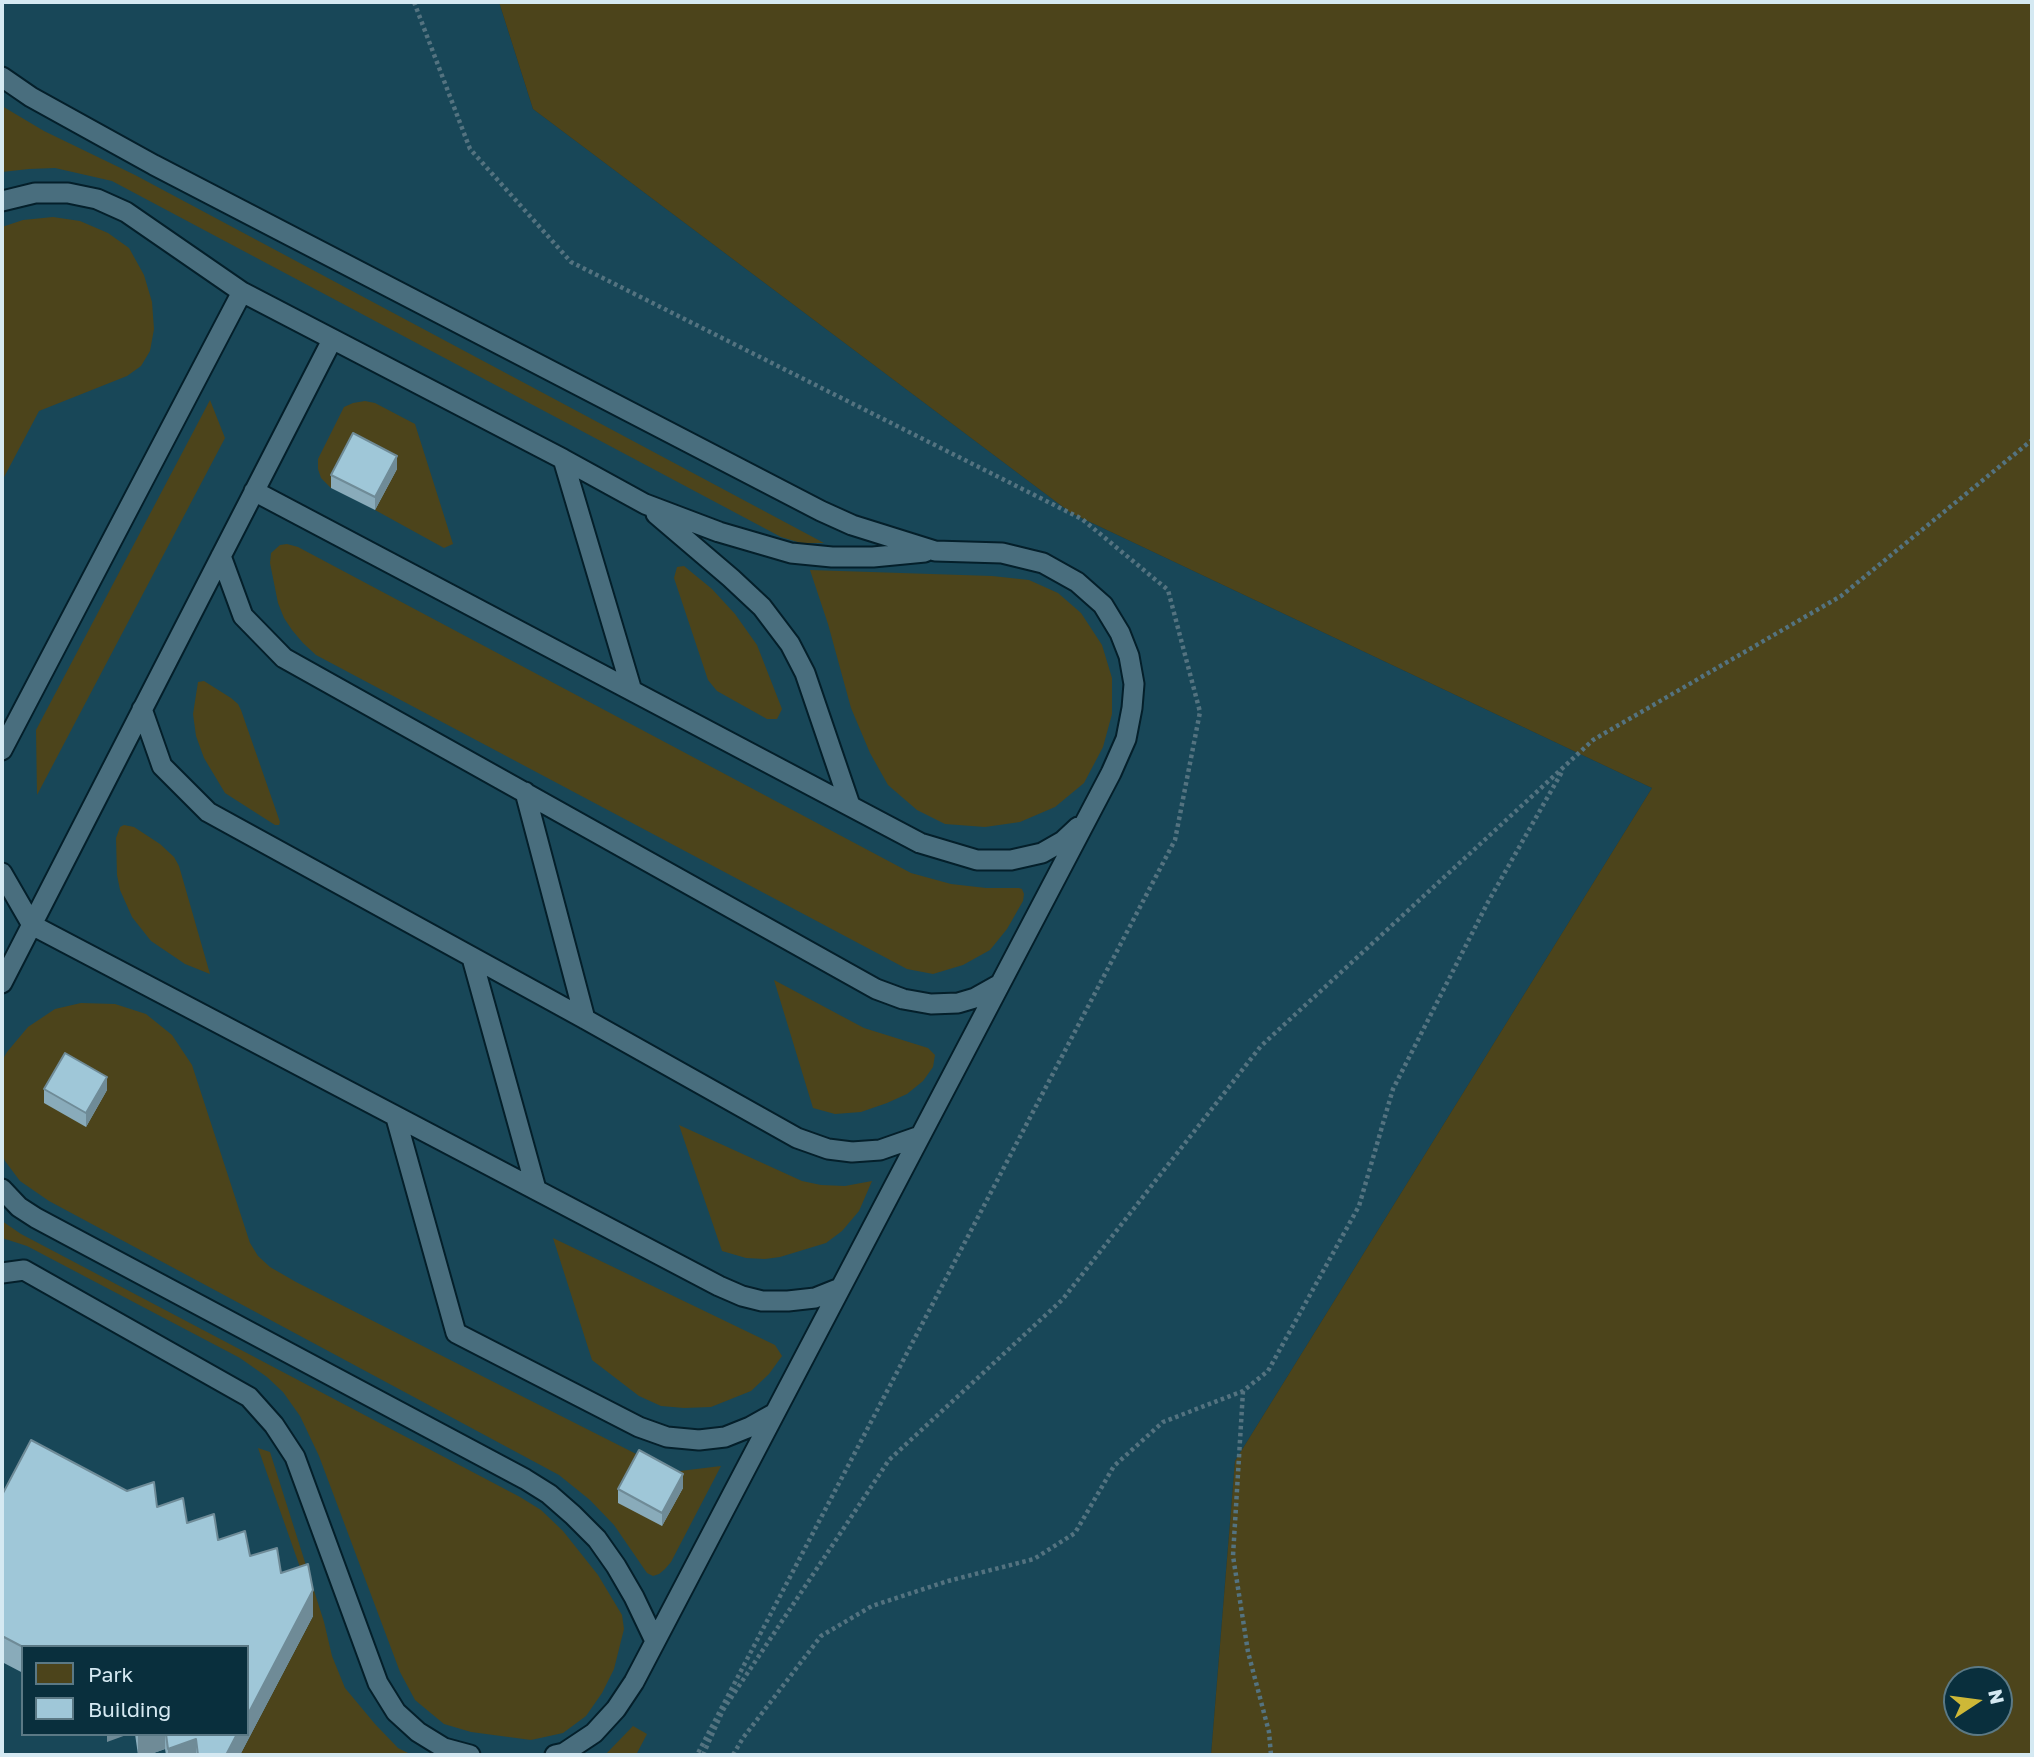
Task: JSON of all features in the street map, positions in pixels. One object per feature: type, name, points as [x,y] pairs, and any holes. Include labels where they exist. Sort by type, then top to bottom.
[{"type":"lane","points":[[2,78],[142,159],[821,511],[852,526],[935,551]]},
{"type":"lane","points":[[2,201],[35,193],[68,193],[97,199],[126,212],[242,292],[563,459],[645,505],[719,532],[791,554],[873,557],[935,551],[1002,553],[1043,563],[1077,582],[1103,605],[1120,633],[1129,656],[1134,684],[1132,708],[1126,739],[1111,773],[634,1682],[594,1733],[564,1753],[555,1755]]},
{"type":"lane","points":[[2,750],[242,292]]},
{"type":"lane","points":[[2,983],[332,340]]},
{"type":"lane","points":[[563,459],[632,691]]},
{"type":"lane","points":[[254,491],[920,844],[977,860],[1011,860],[1042,853],[1063,841],[1086,820]]},
{"type":"lane","points":[[645,505],[762,607],[790,644],[805,673],[850,805]]},
{"type":"lane","points":[[220,556],[243,616],[284,658],[876,989],[903,999],[931,1004],[958,1003],[975,998],[1000,984]]},
{"type":"lane","points":[[142,709],[162,766],[208,812],[797,1138],[828,1149],[852,1152],[880,1150],[920,1136]]},
{"type":"lane","points":[[526,792],[584,1019]]},
{"type":"lane","points":[[2,873],[32,925],[719,1286],[762,1301],[814,1298],[840,1288]]},
{"type":"lane","points":[[472,958],[536,1189]]},
{"type":"lane","points":[[396,1118],[456,1333],[639,1427],[667,1437],[699,1440],[725,1437],[775,1413]]},
{"type":"lane","points":[[2,1189],[19,1208],[36,1218],[526,1479],[549,1494],[597,1539],[617,1566],[655,1641]]},
{"type":"lane","points":[[2,1273],[24,1270],[249,1397],[274,1425],[295,1457],[378,1684],[396,1712],[418,1732],[444,1748],[470,1755]]},
{"type":"path","points":[[703,1755],[723,1710],[889,1460],[1063,1299],[1261,1046],[1593,740],[1841,596],[2032,440]]},
{"type":"path","points":[[733,1755],[821,1636],[872,1606],[948,1581],[1034,1559],[1075,1533],[1114,1466],[1163,1422],[1243,1391],[1268,1371],[1359,1206],[1393,1089],[1488,902],[1565,766]]},
{"type":"path","points":[[1243,1391],[1233,1556],[1248,1652],[1269,1732],[1271,1755]]},
{"type":"shaded area","points":[[2,2],[499,2],[533,109],[1071,513],[1652,788],[1235,1461],[1211,1755],[2,1755]]},
{"type":"green space","points":[[499,2],[2032,2],[2032,1755],[1211,1755],[1235,1461],[1652,788],[1071,513],[533,109]]},
{"type":"green space","points":[[2,106],[44,131],[135,175],[824,543],[801,543],[781,537],[112,181],[55,168],[2,172]]},
{"type":"green space","points":[[53,217],[80,221],[108,233],[129,248],[144,275],[152,302],[154,329],[150,351],[141,366],[127,376],[39,411],[2,481],[2,227],[23,220]]},
{"type":"green space","points":[[210,400],[225,438],[37,795],[36,730]]},
{"type":"green space","points":[[365,401],[375,403],[415,424],[453,544],[444,548],[375,510],[396,469],[353,447],[331,488],[321,478],[318,459],[344,407]]},
{"type":"green space","points":[[280,545],[298,547],[911,873],[951,884],[1019,888],[1024,894],[1023,901],[1007,929],[990,950],[963,965],[933,974],[907,969],[316,655],[292,630],[278,603],[270,563],[271,553]]},
{"type":"green space","points":[[684,566],[712,589],[735,614],[757,645],[782,709],[777,719],[767,719],[717,691],[708,680],[674,578],[677,567]]},
{"type":"green space","points":[[810,570],[992,576],[1029,580],[1058,593],[1081,613],[1102,645],[1112,678],[1112,714],[1103,747],[1084,783],[1055,807],[1020,822],[985,827],[945,824],[917,810],[888,785],[870,753],[851,708]]},
{"type":"green space","points":[[204,681],[238,704],[279,825],[225,793],[204,758],[196,736],[193,714],[198,682]]},
{"type":"green space","points":[[120,827],[134,827],[174,857],[179,866],[210,974],[185,964],[151,941],[132,917],[120,890],[117,875],[116,838]]},
{"type":"green space","points":[[774,980],[864,1028],[928,1048],[935,1055],[933,1067],[923,1081],[907,1094],[861,1112],[835,1114],[813,1108]]},
{"type":"green space","points":[[81,1003],[115,1004],[146,1014],[172,1035],[192,1065],[250,1243],[258,1256],[270,1267],[660,1466],[680,1471],[721,1466],[665,1569],[653,1576],[647,1573],[614,1525],[590,1500],[559,1475],[49,1201],[20,1181],[2,1153],[2,1061],[28,1027],[55,1009]]},
{"type":"green space","points":[[679,1125],[802,1181],[845,1186],[872,1181],[859,1211],[842,1231],[826,1243],[780,1257],[746,1258],[722,1251]]},
{"type":"green space","points":[[2,1221],[21,1234],[541,1510],[563,1531],[598,1575],[622,1615],[624,1629],[614,1669],[586,1716],[563,1733],[531,1740],[471,1732],[444,1724],[415,1700],[400,1672],[319,1456],[300,1416],[283,1392],[240,1358],[27,1246],[2,1238]]},
{"type":"green space","points":[[553,1238],[775,1345],[782,1356],[769,1374],[751,1391],[711,1407],[661,1406],[639,1396],[592,1360]]},
{"type":"green space","points":[[258,1448],[270,1452],[324,1622],[332,1656],[345,1688],[398,1748],[412,1755],[240,1755],[313,1616],[308,1590]]},
{"type":"green space","points":[[633,1726],[647,1734],[636,1755],[605,1755]]},
{"type":"building","points":[[353,433],[397,456],[375,497],[331,475]]},
{"type":"building","points":[[65,1053],[107,1077],[86,1113],[44,1089]]},
{"type":"building","points":[[31,1440],[127,1491],[154,1482],[157,1507],[183,1498],[187,1523],[214,1514],[218,1540],[245,1531],[250,1556],[277,1548],[281,1573],[308,1564],[313,1590],[248,1714],[248,1645],[21,1646],[2,1636],[2,1495]]},
{"type":"building","points":[[639,1450],[683,1474],[662,1513],[618,1489]]},
{"type":"building","points":[[166,1736],[236,1736],[226,1755],[198,1755],[196,1739],[168,1749]]}]
